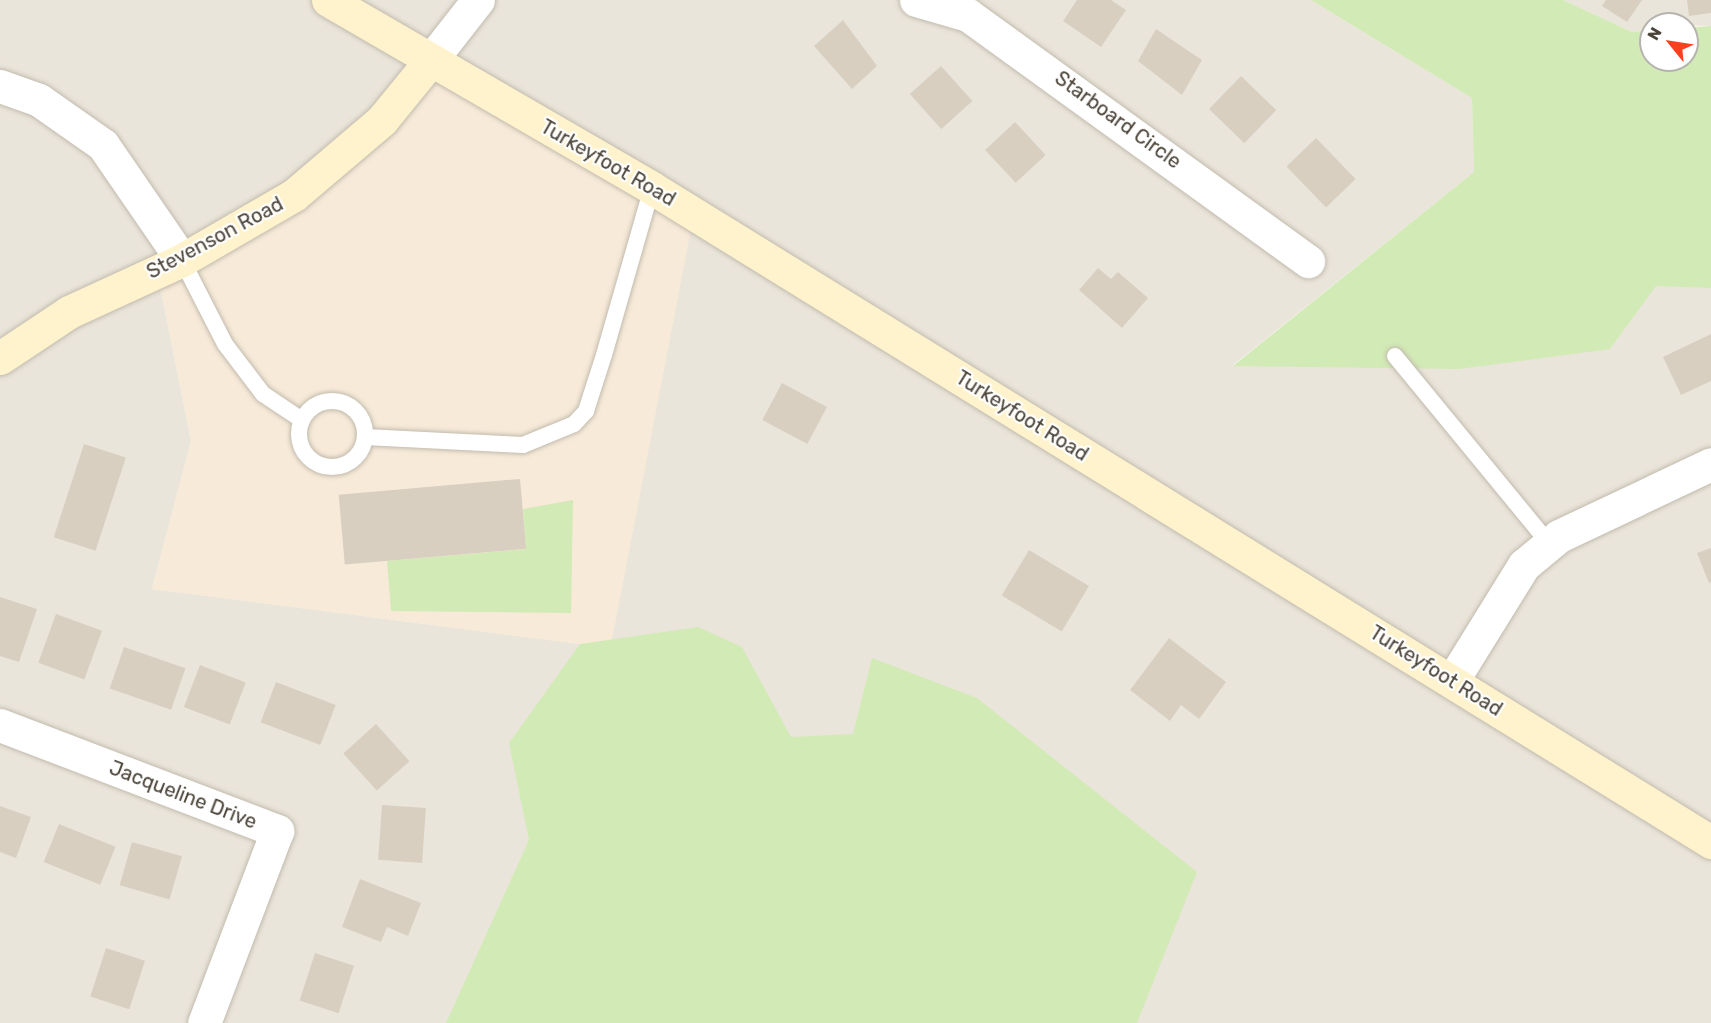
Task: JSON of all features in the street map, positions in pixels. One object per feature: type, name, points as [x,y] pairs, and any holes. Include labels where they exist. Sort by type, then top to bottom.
[{"type":"main road","name":"Turkeyfoot Road","points":[[328,0],[652,188],[1711,842]]},
{"type":"main road","name":"Stevenson Road","points":[[0,358],[69,312],[182,260],[294,195],[382,120],[431,60]]},
{"type":"street","points":[[431,60],[478,0]]},
{"type":"street","name":"Starboard Circle","points":[[916,0],[968,15],[1308,261]]},
{"type":"street","points":[[0,86],[39,100],[103,145],[182,260]]},
{"type":"street","points":[[1452,681],[1524,565],[1602,511],[1711,464]]},
{"type":"street","name":"Jacqueline Drive","points":[[0,725],[276,831],[204,1023]]},
{"type":"lane","points":[[365,437],[524,445],[574,423],[586,411],[652,188]]},
{"type":"lane","points":[[182,260],[225,344],[263,394],[302,420]]},
{"type":"lane","points":[[1395,356],[1550,545]]},
{"type":"lane","points":[[326,401],[346,403],[361,417],[365,437],[346,464],[323,466],[304,453],[302,420],[326,401]]},
{"type":"shaded area","points":[[0,0],[1311,0],[1472,98],[1474,172],[1233,365],[1610,349],[1656,285],[1711,288],[1711,1023],[0,1023]],"holes":[[[382,120],[612,640],[580,644],[152,589],[191,441],[157,271]]]},
{"type":"shaded area","points":[[1563,0],[1711,0],[1711,26],[1699,26],[1699,12],[1639,12],[1639,31],[1632,32]]},
{"type":"shaded area","points":[[431,60],[694,214],[612,640],[580,644],[152,589],[191,441],[157,271],[255,221]]},
{"type":"green space","points":[[1311,0],[1563,0],[1632,32],[1639,31],[1639,72],[1699,72],[1699,27],[1711,26],[1711,288],[1656,286],[1610,349],[1459,369],[1233,366],[1474,172],[1472,98]]},
{"type":"green space","points":[[573,500],[571,613],[391,611],[387,561],[526,549],[523,509]]},
{"type":"green space","points":[[698,627],[742,647],[791,737],[853,734],[872,658],[977,698],[1197,872],[1137,1023],[446,1023],[529,840],[509,743],[580,644]]},
{"type":"building","points":[[1077,0],[1111,0],[1126,10],[1101,47],[1063,21]]},
{"type":"building","points":[[1606,0],[1642,0],[1627,22],[1602,6]]},
{"type":"building","points":[[1687,0],[1711,0],[1711,13],[1699,15],[1699,12],[1688,12]]},
{"type":"building","points":[[843,20],[877,66],[852,89],[814,46]]},
{"type":"building","points":[[1156,29],[1202,60],[1182,95],[1138,61]]},
{"type":"building","points":[[941,66],[972,101],[941,129],[910,94]]},
{"type":"building","points":[[1241,76],[1276,110],[1244,143],[1209,109]]},
{"type":"building","points":[[1015,122],[1046,155],[1016,183],[985,150]]},
{"type":"building","points":[[1316,138],[1356,179],[1326,207],[1287,166]]},
{"type":"building","points":[[1098,268],[1111,279],[1118,272],[1148,298],[1122,328],[1079,290]]},
{"type":"building","points":[[1711,334],[1711,381],[1681,395],[1663,357]]},
{"type":"building","points":[[782,383],[827,407],[807,444],[762,420]]},
{"type":"building","points":[[84,444],[126,458],[96,551],[54,537]]},
{"type":"building","points":[[520,479],[526,549],[345,565],[339,495]]},
{"type":"building","points":[[1711,548],[1711,582],[1709,583],[1697,553]]},
{"type":"building","points":[[1029,550],[1089,586],[1062,631],[1002,595]]},
{"type":"building","points":[[0,597],[37,609],[19,662],[0,656]]},
{"type":"building","points":[[56,614],[102,631],[84,680],[38,663]]},
{"type":"building","points":[[1169,638],[1226,682],[1199,719],[1181,705],[1170,721],[1130,690]]},
{"type":"building","points":[[124,647],[185,668],[171,710],[110,689]]},
{"type":"building","points":[[200,665],[246,683],[230,725],[184,707]]},
{"type":"building","points":[[276,682],[336,705],[320,745],[261,722]]},
{"type":"building","points":[[376,724],[409,761],[377,791],[343,753]]},
{"type":"building","points":[[382,805],[426,808],[422,863],[378,860]]},
{"type":"building","points":[[0,806],[31,817],[16,858],[0,852]]},
{"type":"building","points":[[59,824],[116,847],[100,885],[44,862]]},
{"type":"building","points":[[132,842],[182,856],[170,900],[120,885]]},
{"type":"building","points":[[360,879],[421,903],[408,936],[387,927],[381,942],[342,927]]},
{"type":"building","points":[[106,948],[145,961],[129,1009],[90,997]]},
{"type":"building","points":[[315,953],[354,966],[339,1013],[300,1001]]}]
